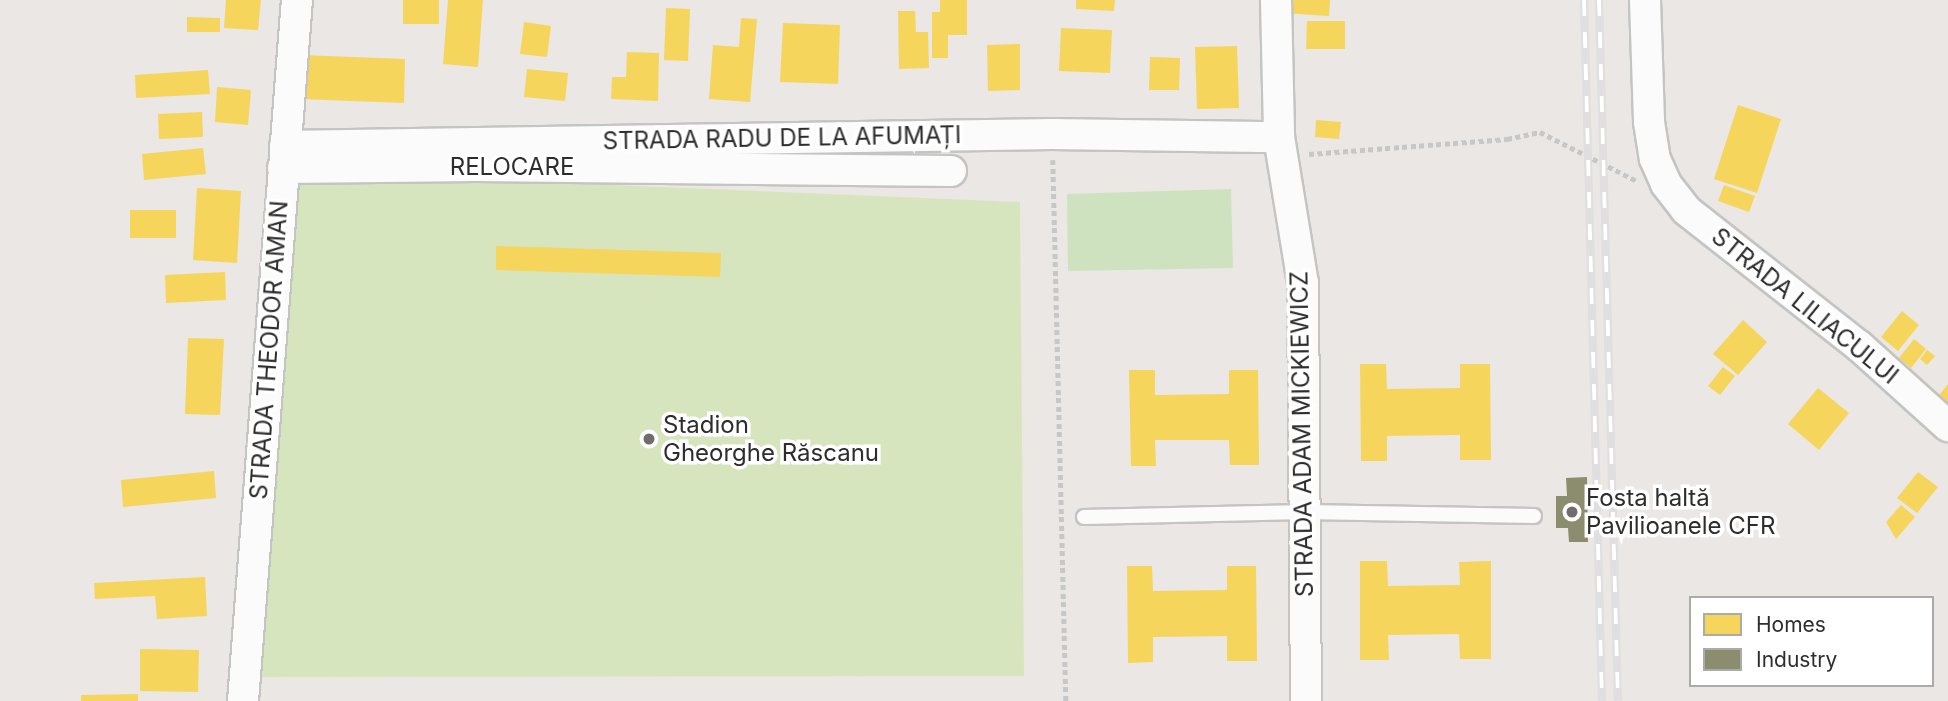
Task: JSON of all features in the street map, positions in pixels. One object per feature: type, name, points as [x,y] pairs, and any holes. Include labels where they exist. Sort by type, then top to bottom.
[{"type":"street","name":"STRADA THEODOR AMAN","points":[[243,701],[297,0]]},
{"type":"street","name":"STRADA ADAM MICKIEWICZ","points":[[1276,0],[1280,147],[1303,283],[1306,701]]},
{"type":"street","points":[[1644,0],[1649,122],[1655,159],[1665,184]]},
{"type":"street","name":"STRADA RADU DE LA AFUMAȚI","points":[[284,157],[1052,134],[1280,147]]},
{"type":"street","name":"RELOCARE","points":[[284,157],[491,166],[951,171]]},
{"type":"street","name":"STRADA LILIACULUI","points":[[1665,184],[1686,210],[1858,346],[1948,426]]},
{"type":"lane","points":[[1084,517],[1305,512],[1534,516]]},
{"type":"path","points":[[1280,147],[1507,139],[1540,132],[1628,179],[1665,184]]},
{"type":"path","points":[[1052,134],[1066,701]]},
{"type":"green space","name":"Stadion Gheorghe Răscanu","points":[[301,172],[1020,202],[1024,676],[255,677]]},
{"type":"green space","points":[[1231,189],[1233,268],[1068,271],[1067,194]]},
{"type":"building: Homes","points":[[226,0],[261,0],[258,30],[224,28]]},
{"type":"building: Homes","points":[[403,0],[439,0],[439,24],[403,24]]},
{"type":"building: Homes","points":[[448,0],[483,0],[478,67],[443,64]]},
{"type":"building: Homes","points":[[940,0],[967,0],[967,35],[948,35],[948,58],[932,58],[932,12],[940,12]]},
{"type":"building: Homes","points":[[1076,0],[1115,0],[1114,11],[1076,9]]},
{"type":"building: Homes","points":[[1282,0],[1330,0],[1329,16],[1282,13]]},
{"type":"building: Homes","points":[[666,8],[690,9],[688,61],[664,60]]},
{"type":"building: Homes","points":[[898,11],[915,11],[916,32],[928,32],[929,68],[899,69]]},
{"type":"building: Homes","points":[[187,17],[220,18],[220,32],[187,32]]},
{"type":"building: Homes","points":[[741,18],[757,19],[750,102],[709,99],[713,45],[739,47]]},
{"type":"building: Homes","points":[[1307,21],[1345,21],[1345,49],[1306,49]]},
{"type":"building: Homes","points":[[524,22],[551,26],[547,57],[520,54]]},
{"type":"building: Homes","points":[[783,23],[840,25],[838,84],[780,82]]},
{"type":"building: Homes","points":[[1061,28],[1112,30],[1110,73],[1059,71]]},
{"type":"building: Homes","points":[[1020,44],[1020,90],[988,91],[987,45]]},
{"type":"building: Homes","points":[[1237,46],[1239,108],[1197,109],[1195,47]]},
{"type":"building: Homes","points":[[627,52],[659,53],[658,101],[611,99],[612,77],[626,77]]},
{"type":"building: Homes","points":[[301,55],[405,59],[404,103],[300,99]]},
{"type":"building: Homes","points":[[1150,57],[1180,58],[1179,90],[1149,90]]},
{"type":"building: Homes","points":[[527,69],[568,73],[565,101],[524,97]]},
{"type":"building: Homes","points":[[208,70],[210,94],[136,98],[135,75]]},
{"type":"building: Homes","points":[[217,87],[251,90],[248,125],[215,122]]},
{"type":"building: Homes","points":[[1738,105],[1781,119],[1757,193],[1714,179]]},
{"type":"building: Homes","points":[[202,112],[203,137],[159,139],[158,114]]},
{"type":"building: Homes","points":[[1316,120],[1341,122],[1339,139],[1315,137]]},
{"type":"building: Homes","points":[[203,148],[206,174],[144,180],[142,154]]},
{"type":"building: Homes","points":[[1724,185],[1755,196],[1749,212],[1718,201]]},
{"type":"building: Homes","points":[[197,188],[241,191],[237,263],[193,260]]},
{"type":"building: Homes","points":[[130,210],[176,210],[176,238],[130,238]]},
{"type":"building: Homes","points":[[496,246],[721,253],[720,277],[496,270]]},
{"type":"building: Homes","points":[[225,272],[226,300],[166,303],[165,275]]},
{"type":"building: Homes","points":[[1902,311],[1919,325],[1898,351],[1881,337]]},
{"type":"building: Homes","points":[[1743,320],[1767,342],[1738,375],[1713,354]]},
{"type":"building: Homes","points":[[188,338],[224,339],[220,415],[185,414]]},
{"type":"building: Homes","points":[[1914,339],[1926,349],[1911,368],[1899,358]]},
{"type":"building: Homes","points":[[1927,350],[1935,356],[1927,365],[1920,359]]},
{"type":"building: Homes","points":[[1360,364],[1386,364],[1387,389],[1460,388],[1460,364],[1490,364],[1491,460],[1460,460],[1460,435],[1387,436],[1387,461],[1361,461]]},
{"type":"building: Homes","points":[[1723,367],[1735,376],[1720,395],[1708,386]]},
{"type":"building: Homes","points":[[1129,370],[1155,370],[1155,395],[1229,394],[1229,370],[1258,370],[1259,465],[1230,465],[1229,440],[1155,440],[1156,466],[1131,466]]},
{"type":"building: Homes","points":[[1948,384],[1948,409],[1936,399]]},
{"type":"building: Homes","points":[[1818,388],[1849,413],[1819,450],[1788,424]]},
{"type":"building: Homes","points":[[214,471],[216,498],[123,507],[121,480]]},
{"type":"building: Homes","points":[[1918,472],[1938,487],[1917,513],[1897,498]]},
{"type":"building: Homes","points":[[1901,505],[1915,517],[1896,539],[1886,522]]},
{"type":"building: Homes","points":[[1360,561],[1387,561],[1388,586],[1460,585],[1459,562],[1491,561],[1491,659],[1460,659],[1459,634],[1388,635],[1389,660],[1360,660]]},
{"type":"building: Homes","points":[[1127,566],[1152,566],[1153,591],[1227,590],[1227,566],[1256,566],[1257,661],[1227,661],[1227,636],[1153,637],[1153,662],[1128,663]]},
{"type":"building: Homes","points":[[205,577],[207,616],[157,619],[155,596],[95,599],[94,583]]},
{"type":"building: Homes","points":[[140,649],[199,650],[198,692],[140,691]]},
{"type":"building: Homes","points":[[138,694],[138,701],[81,701],[81,695]]},
{"type":"building: Industry","name":"Fosta haltă Pavilioanele CFR","points":[[1587,477],[1588,542],[1569,542],[1568,528],[1556,528],[1556,496],[1567,496],[1566,478]]},
{"type":"railway","points":[[1584,0],[1602,701]]},
{"type":"railway","points":[[1599,0],[1618,701]]},
{"type":"place","name":"Stadion Gheorghe Răscanu","points":[[649,439]]},
{"type":"place","name":"Fosta haltă Pavilioanele CFR","points":[[1572,512]]}]
